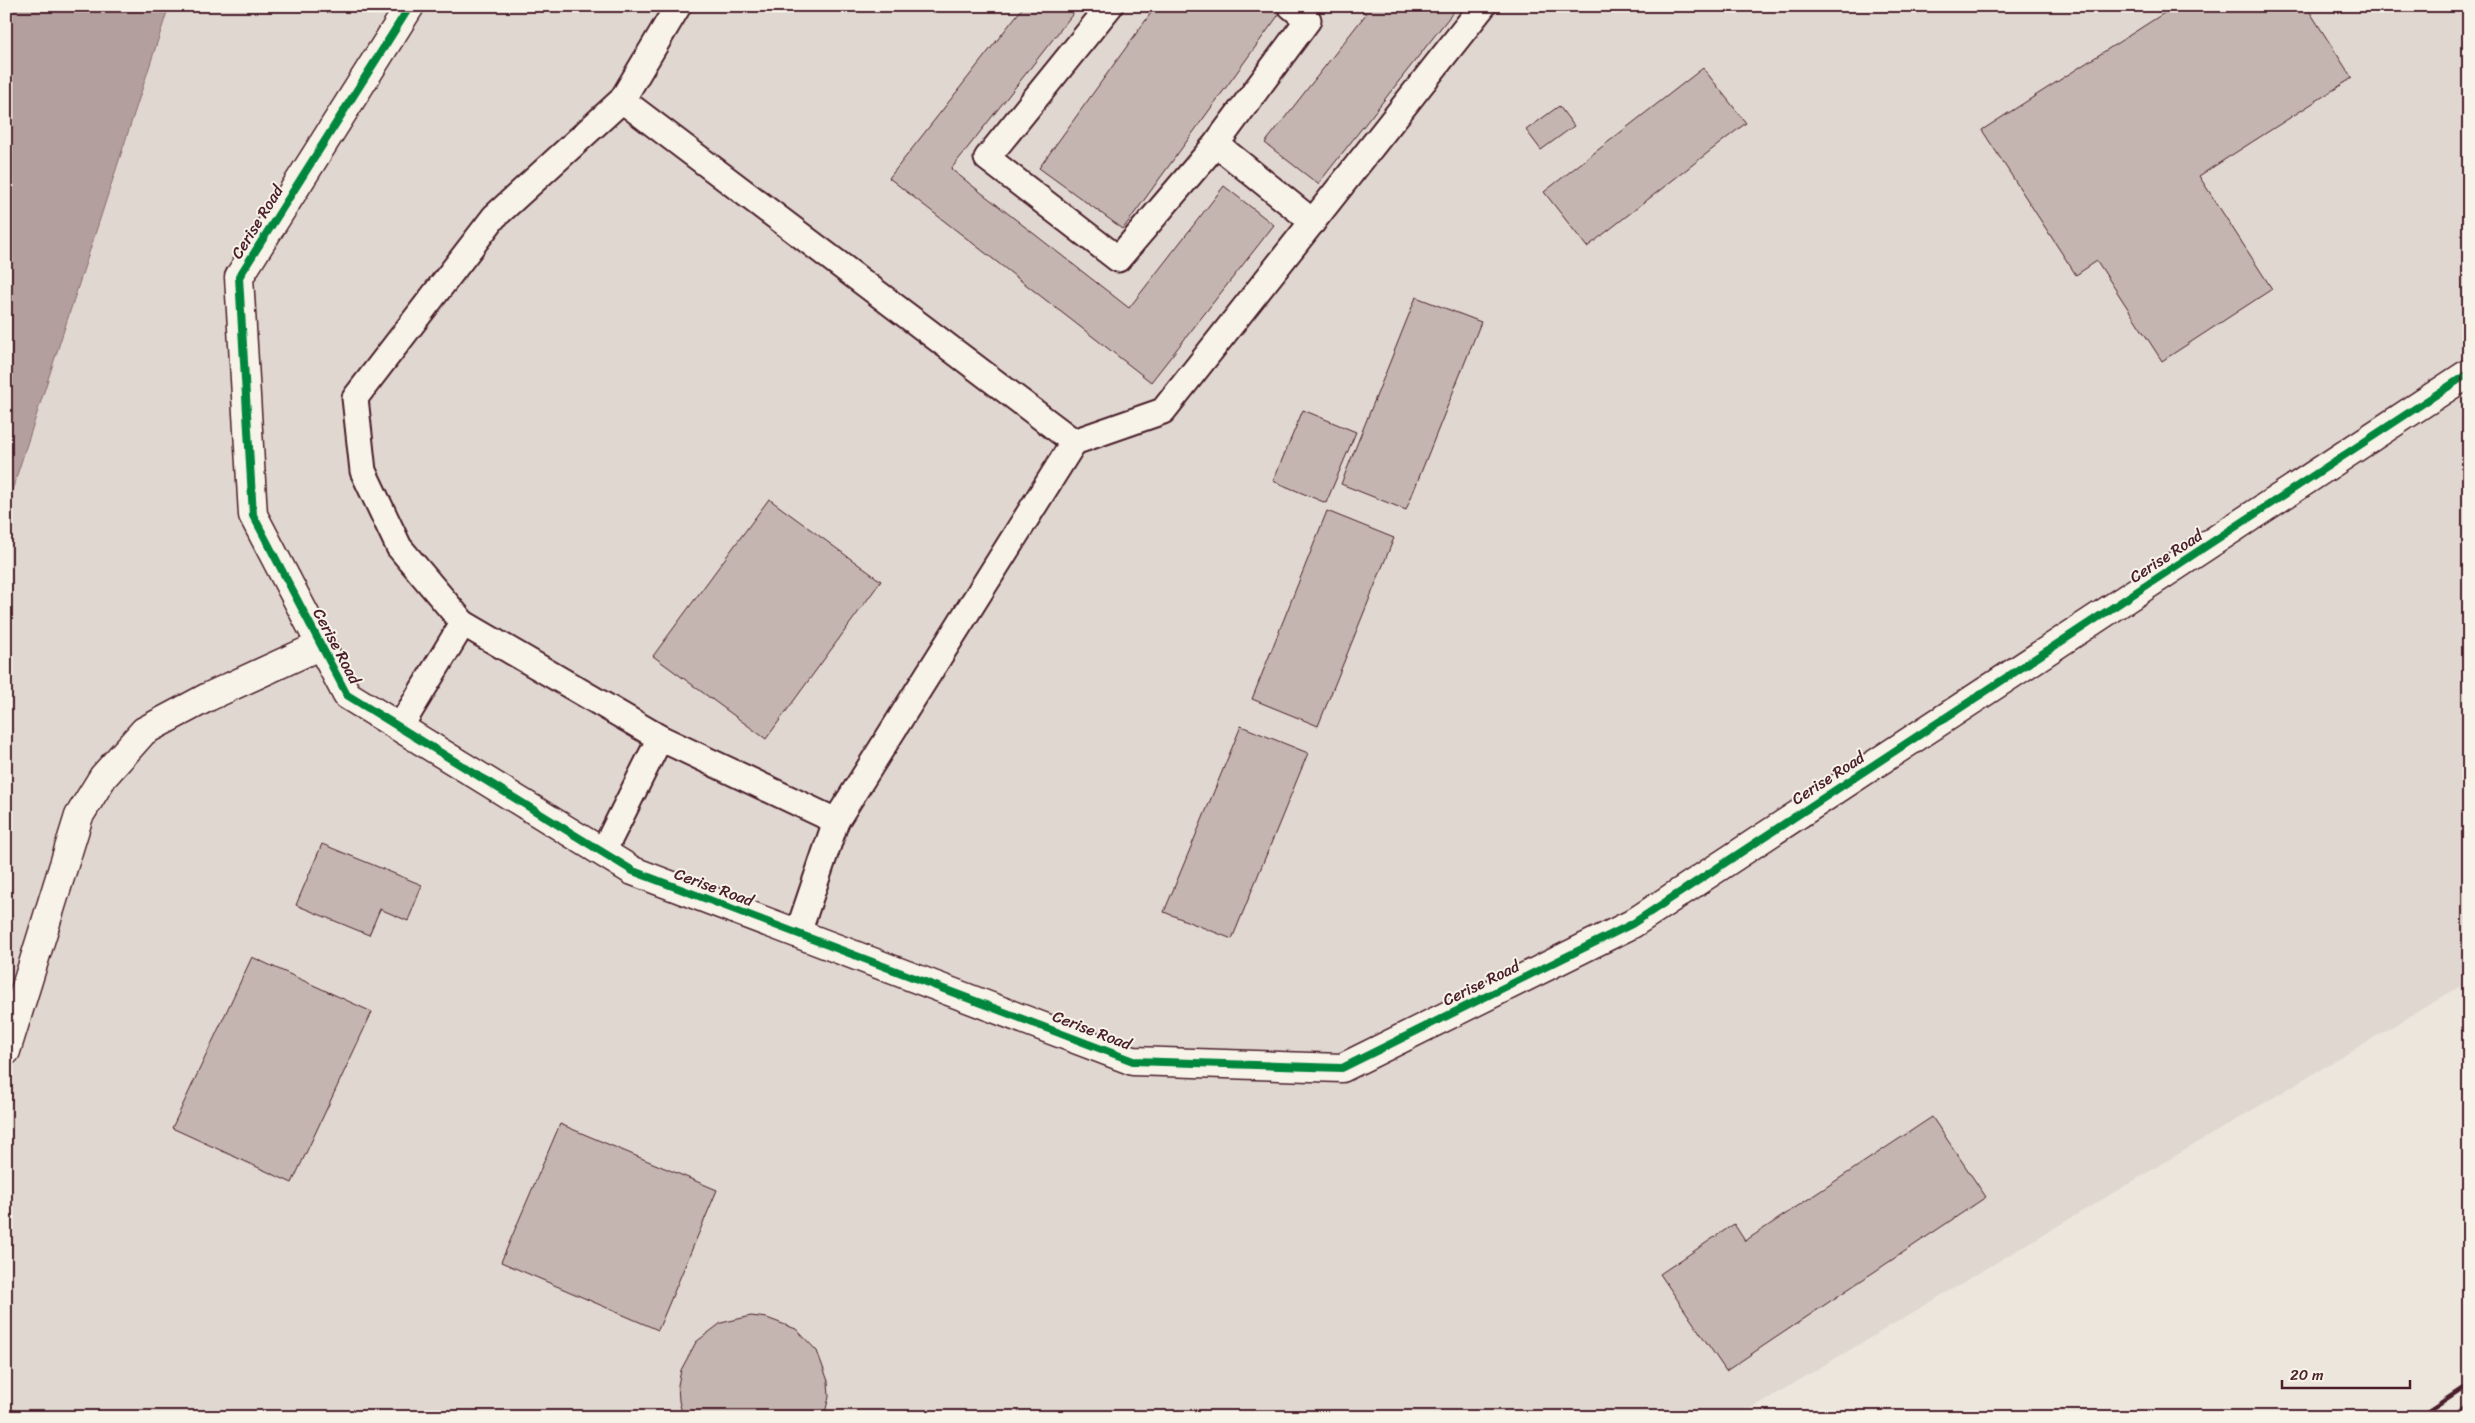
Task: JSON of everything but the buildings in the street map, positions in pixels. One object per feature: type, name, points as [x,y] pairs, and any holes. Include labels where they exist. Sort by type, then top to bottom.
[{"type":"street","name":"Cerise Road","points":[[410,6],[239,277],[254,515],[347,695],[633,871],[1133,1060],[1342,1068],[1632,924],[2469,373]]},
{"type":"street","points":[[6,1051],[79,816],[103,777],[144,732],[208,697],[321,645]]},
{"type":"lane","points":[[678,6],[622,100],[494,218],[355,398],[363,471],[399,547],[463,623],[660,738],[836,821]]},
{"type":"lane","points":[[1110,6],[987,158],[1118,259],[1216,144],[1308,20],[1291,6]]},
{"type":"lane","points":[[798,933],[836,821],[1074,442],[1163,411],[1483,6]]},
{"type":"lane","points":[[622,100],[1074,442]]},
{"type":"lane","points":[[1216,144],[1313,222]]},
{"type":"lane","points":[[400,727],[463,623]]},
{"type":"lane","points":[[603,852],[660,738]]},
{"type":"shaded area","points":[[6,6],[169,6],[6,509]]},
{"type":"shaded area","points":[[169,6],[2469,6],[2469,981],[1737,1417],[6,1417],[6,509]]},
{"type":"railway","points":[[2419,1417],[2469,1384]]},
{"type":"railway","points":[[2452,1417],[2469,1404]]},
{"type":"cycle path","points":[[410,6],[239,277],[253,515],[347,695],[633,871],[1133,1061],[1342,1068],[1632,924],[2469,373]]}]
